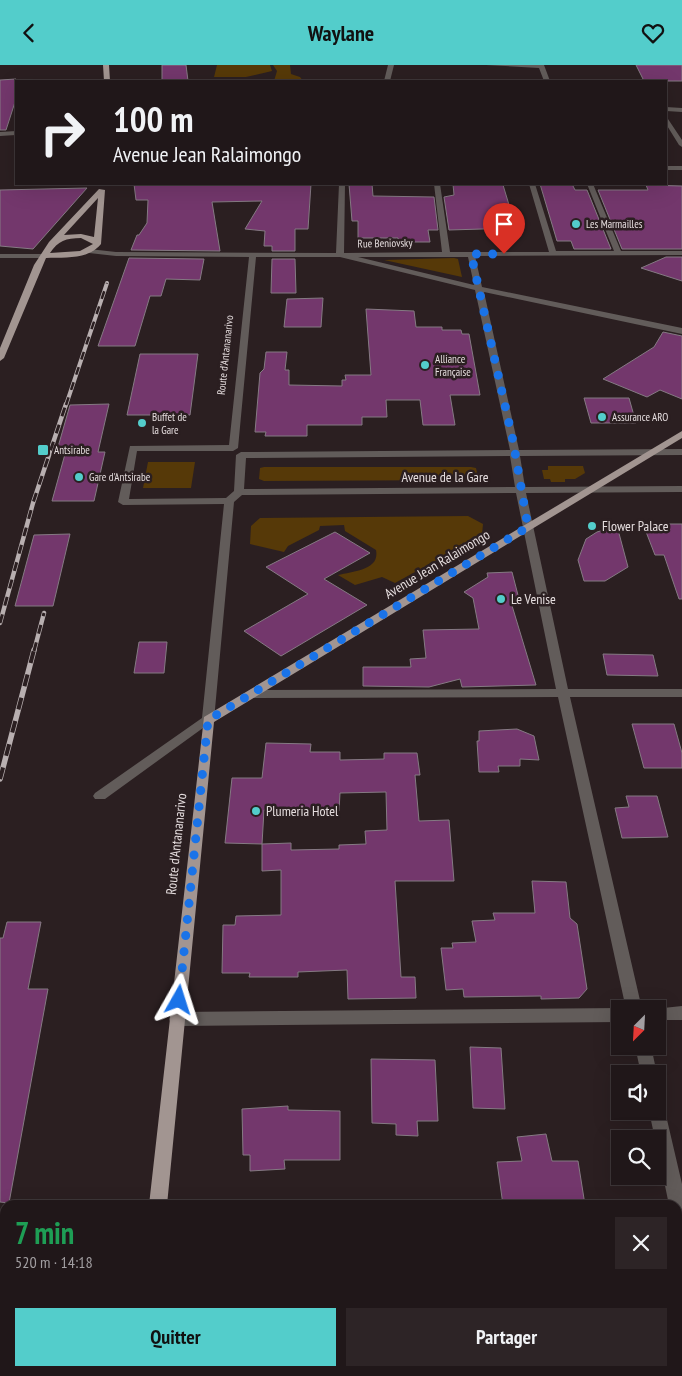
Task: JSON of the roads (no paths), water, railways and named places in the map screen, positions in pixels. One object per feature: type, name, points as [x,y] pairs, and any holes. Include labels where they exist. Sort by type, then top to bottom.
[{"type":"main road","points":[[106,65],[107,80]]},
{"type":"main road","points":[[45,256],[88,251],[94,248],[97,244],[102,187]]},
{"type":"main road","points":[[0,358],[38,265],[53,244],[102,187]]},
{"type":"main road","points":[[53,244],[72,236],[90,238],[96,241]]},
{"type":"main road","points":[[53,244],[64,254]]},
{"type":"main road","name":"Avenue Jean Ralaimongo","points":[[208,720],[682,434]]},
{"type":"main road","name":"Route d'Antananarivo","points":[[159,1200],[208,720]]},
{"type":"street","points":[[387,80],[391,65]]},
{"type":"street","points":[[488,65],[542,66],[547,80]]},
{"type":"street","points":[[667,109],[682,110]]},
{"type":"street","points":[[667,120],[682,145]]},
{"type":"street","points":[[0,134],[15,133]]},
{"type":"street","points":[[667,168],[682,168]]},
{"type":"street","points":[[342,185],[340,255],[480,289],[682,331]]},
{"type":"street","points":[[437,185],[446,254]]},
{"type":"street","points":[[532,185],[553,253]]},
{"type":"street","points":[[590,185],[618,253]]},
{"type":"street","name":"Rue Beniovsky","points":[[88,251],[340,255],[682,253]]},
{"type":"street","name":"Route d'Antananarivo","points":[[233,448],[253,254]]},
{"type":"street","points":[[471,254],[480,289],[563,693],[632,1000]]},
{"type":"street","points":[[0,256],[45,256]]},
{"type":"street","points":[[667,327],[682,319]]},
{"type":"street","points":[[133,448],[233,448],[241,455],[239,492],[229,501],[123,502],[133,448]]},
{"type":"street","name":"Avenue de la Gare","points":[[241,455],[682,451]]},
{"type":"street","name":"Avenue de la Gare","points":[[239,492],[682,489]]},
{"type":"street","name":"Route d'Antananarivo","points":[[208,720],[229,501]]},
{"type":"street","points":[[251,694],[682,693]]},
{"type":"street","points":[[100,796],[208,720]]},
{"type":"street","points":[[666,1014],[682,1013]]},
{"type":"street","points":[[177,1019],[611,1015]]},
{"type":"street","points":[[659,1120],[677,1200]]},
{"type":"railway","points":[[66,405],[107,283]]},
{"type":"railway","points":[[0,623],[33,503],[66,404]]},
{"type":"railway","points":[[34,651],[44,613]]},
{"type":"railway","points":[[0,779],[34,650]]},
{"type":"place","name":"Les Marmailles","points":[[576,224]]},
{"type":"place","name":"Alliance Française","points":[[425,365]]},
{"type":"place","name":"Assurance ARO","points":[[602,417]]},
{"type":"place","name":"Buffet de la Gare","points":[[142,423]]},
{"type":"place","name":"Antsirabe","points":[[43,450]]},
{"type":"place","name":"Gare d'Antsirabe","points":[[79,477]]},
{"type":"place","name":"Flower Palace","points":[[592,526]]},
{"type":"place","name":"Le Venise","points":[[501,599]]},
{"type":"place","name":"Plumeria Hotel","points":[[256,811]]}]
